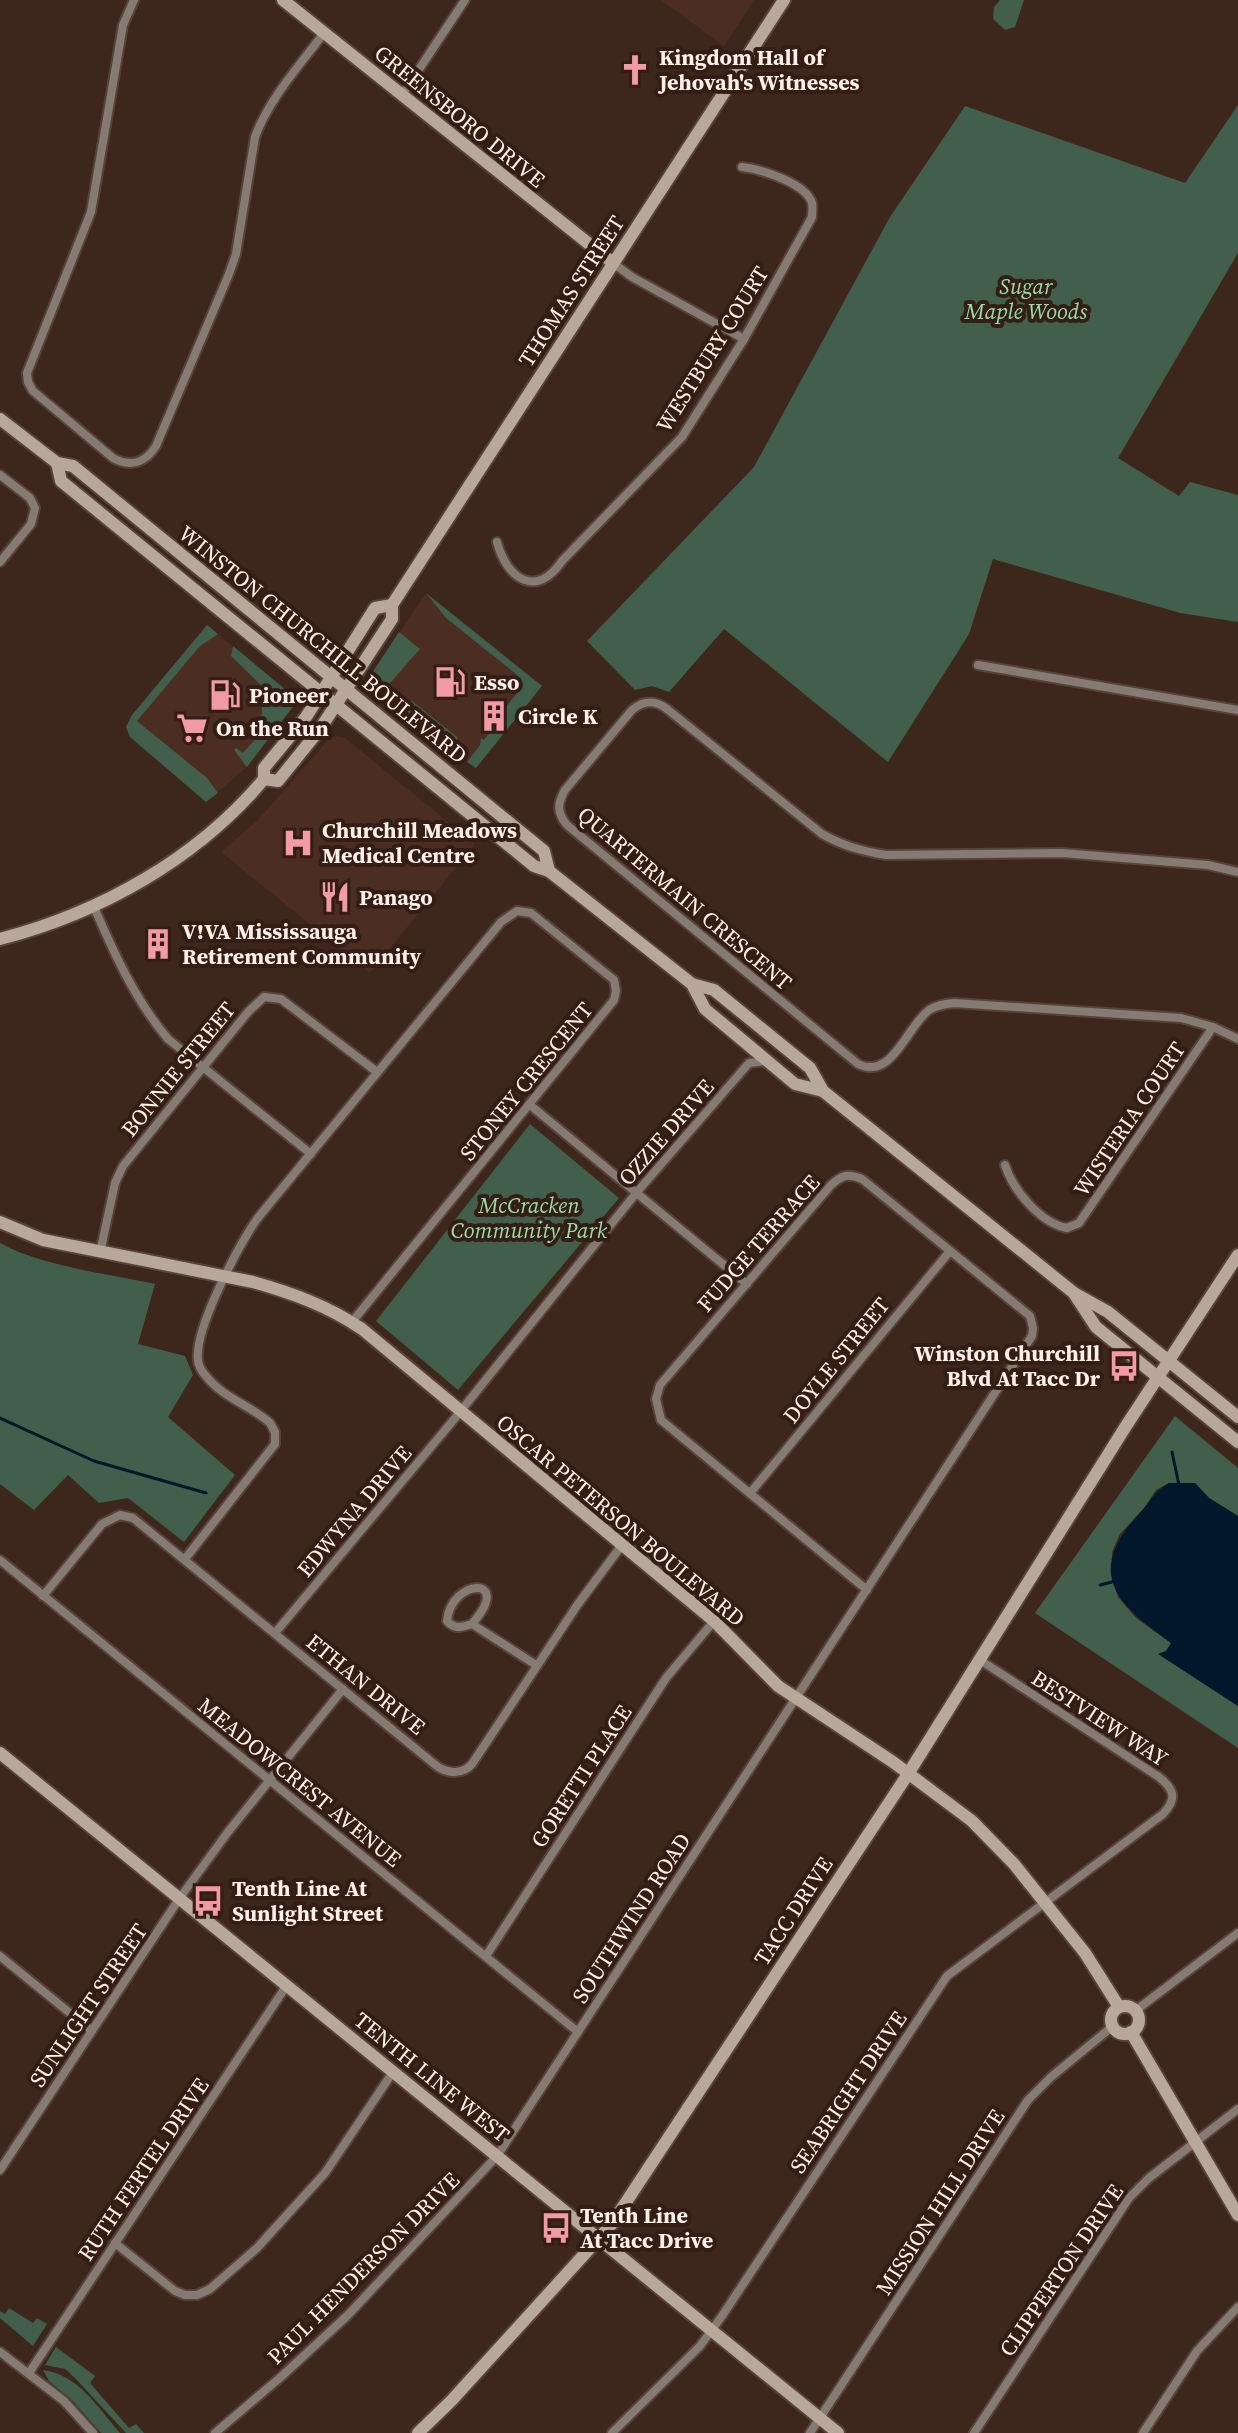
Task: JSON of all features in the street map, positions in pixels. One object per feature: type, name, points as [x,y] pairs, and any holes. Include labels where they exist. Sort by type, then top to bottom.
[{"type":"street","points":[[134,0],[123,25],[91,212],[27,373],[33,391],[113,458],[129,463],[145,459],[156,446],[229,274],[236,254],[255,137],[260,124],[324,33]]},
{"type":"street","name":"GREENSBORO DRIVE","points":[[283,0],[613,263]]},
{"type":"street","points":[[402,95],[465,0]]},
{"type":"street","name":"THOMAS STREET","points":[[264,779],[278,781],[336,706],[392,619],[392,605],[784,0]]},
{"type":"street","name":"WESTBURY COURT","points":[[497,542],[503,561],[511,571],[525,581],[540,582],[552,574],[682,437],[744,339],[812,217],[812,203],[805,192],[761,169],[742,167]]},
{"type":"street","points":[[613,263],[632,277],[744,339]]},
{"type":"street","name":"WINSTON CHURCHILL BOULEVARD","points":[[0,419],[57,463],[73,466],[544,851],[549,871]]},
{"type":"street","name":"WINSTON CHURCHILL BOULEVARD","points":[[57,463],[61,481],[534,866],[549,871],[692,984],[714,990],[810,1068],[823,1091],[1074,1293],[1108,1312],[1238,1417]]},
{"type":"street","points":[[0,475],[30,498],[35,508],[31,524],[0,562]]},
{"type":"street","name":"THOMAS STREET","points":[[0,939],[94,907],[164,866],[216,829],[264,779],[264,768],[306,717],[375,608],[392,605]]},
{"type":"street","points":[[978,665],[1238,710]]},
{"type":"street","name":"QUARTERMAIN CRESCENT","points":[[1238,872],[1208,865],[1062,853],[886,855],[861,851],[822,834],[653,701],[632,710],[565,790],[559,805],[559,812],[567,825],[866,1068],[874,1069],[889,1058],[929,1011],[954,1003],[1181,1018],[1213,1027],[1238,1039]]},
{"type":"street","points":[[94,907],[114,953],[149,1016],[168,1039],[311,1154]]},
{"type":"street","name":"STONEY CRESCENT","points":[[185,1559],[275,1444],[275,1432],[270,1423],[213,1384],[204,1375],[198,1359],[202,1336],[225,1276],[248,1232],[501,922],[508,915],[524,911],[539,917],[614,980],[616,991],[609,1008],[352,1322]]},
{"type":"street","name":"WINSTON CHURCHILL BOULEVARD","points":[[692,984],[705,1009],[795,1084],[823,1091]]},
{"type":"street","name":"BONNIE STREET","points":[[100,1253],[115,1183],[123,1166],[255,1003],[264,997],[281,999],[377,1072]]},
{"type":"street","name":"WISTERIA COURT","points":[[1005,1165],[1015,1188],[1044,1215],[1060,1227],[1067,1228],[1079,1223],[1213,1027]]},
{"type":"street","points":[[744,1041],[749,1063],[767,1061]]},
{"type":"street","name":"OZZIE DRIVE","points":[[460,1412],[637,1192],[749,1063]]},
{"type":"street","points":[[530,1105],[747,1284]]},
{"type":"street","name":"FUDGE TERRACE","points":[[794,1699],[867,1590],[1032,1336],[1033,1328],[1030,1316],[862,1179],[850,1174],[839,1177],[831,1185],[660,1385],[656,1399],[661,1420],[867,1590]]},
{"type":"street","name":"OSCAR PETERSON BOULEVARD","points":[[0,1222],[43,1240],[225,1276],[283,1291],[352,1322],[714,1621],[769,1678],[794,1699],[908,1774],[972,1821],[996,1844],[1085,1953],[1119,2007]]},
{"type":"street","name":"DOYLE STREET","points":[[751,1492],[950,1251]]},
{"type":"street","name":"TACC DRIVE","points":[[418,2433],[439,2414],[611,2225],[908,1774],[1238,1255]]},
{"type":"street","name":"WINSTON CHURCHILL BOULEVARD","points":[[1074,1293],[1096,1327],[1238,1442]]},
{"type":"street","name":"EDWYNA DRIVE","points":[[275,1633],[460,1412]]},
{"type":"street","name":"ETHAN DRIVE","points":[[43,1596],[102,1524],[114,1516],[133,1518],[438,1767],[460,1771],[472,1764],[536,1665],[622,1545]]},
{"type":"street","name":"MEADOWCREST AVENUE","points":[[0,1560],[578,2032]]},
{"type":"street","points":[[472,1624],[487,1608],[488,1597],[484,1590],[475,1587],[464,1590],[448,1612],[447,1621],[457,1628],[472,1624],[536,1665]]},
{"type":"street","name":"GORETTI PLACE","points":[[486,1956],[666,1678],[714,1621]]},
{"type":"street","name":"BESTVIEW WAY","points":[[980,1660],[1159,1777],[1168,1784],[1173,1794],[1172,1805],[1163,1814],[1045,1904]]},
{"type":"street","name":"SUNLIGHT STREET","points":[[0,2170],[179,1899],[343,1689]]},
{"type":"street","name":"SOUTHWIND ROAD","points":[[497,2156],[794,1699]]},
{"type":"street","name":"TENTH LINE WEST","points":[[0,1753],[838,2433]]},
{"type":"street","name":"SEABRIGHT DRIVE","points":[[612,2433],[700,2346],[947,1976],[1045,1904]]},
{"type":"street","points":[[1135,2011],[1238,1933]]},
{"type":"street","points":[[0,1956],[92,2031]]},
{"type":"street","name":"RUTH FERTEL DRIVE","points":[[29,2373],[287,1985]]},
{"type":"street","points":[[1128,2006],[1135,2011],[1138,2020],[1131,2032],[1121,2033],[1113,2026],[1111,2018],[1119,2007],[1128,2006]]},
{"type":"street","name":"MISSION HILL DRIVE","points":[[810,2433],[1028,2100],[1113,2026]]},
{"type":"street","points":[[1131,2032],[1238,2215]]},
{"type":"street","points":[[115,2243],[175,2291],[197,2295],[210,2289],[257,2248],[325,2173],[393,2072]]},
{"type":"street","name":"CLIPPERTON DRIVE","points":[[974,2433],[1129,2198],[1149,2178],[1238,2109]]},
{"type":"street","name":"PAUL HENDERSON DRIVE","points":[[215,2433],[348,2315],[497,2156]]},
{"type":"street","points":[[1143,2433],[1203,2344],[1238,2307]]},
{"type":"street","points":[[0,2352],[64,2401],[93,2433]]},
{"type":"shaded area","points":[[661,0],[754,0],[724,46]]},
{"type":"shaded area","points":[[426,593],[542,686],[476,768],[371,682],[370,676]]},
{"type":"shaded area","points":[[207,625],[286,690],[284,694],[295,704],[247,767],[206,802],[130,737],[126,727],[132,715]]},
{"type":"shaded area","points":[[330,738],[345,738],[475,844],[370,973],[221,852],[258,820]]},
{"type":"green space","points":[[1000,0],[1024,0],[1015,27],[1005,30],[993,19],[994,7]]},
{"type":"green space","name":"Sugar Maple Woods","points":[[1238,105],[1238,253],[1118,458],[1179,496],[1190,482],[1238,495],[1238,622],[1180,613],[993,559],[969,634],[888,762],[724,629],[669,692],[652,686],[635,690],[587,641],[754,467],[890,217],[965,106],[1185,183]]},
{"type":"green space","points":[[426,593],[542,686],[476,768],[467,762],[480,745],[481,738],[484,740],[506,711],[504,709],[518,692],[520,679],[446,618]]},
{"type":"green space","points":[[207,625],[218,634],[199,647],[137,721],[207,778],[218,793],[206,802],[130,737],[126,727],[132,715]]},
{"type":"green space","points":[[399,632],[420,649],[383,691],[371,682],[370,676]]},
{"type":"green space","points":[[233,646],[286,690],[284,694],[295,704],[247,767],[234,750],[236,748],[243,753],[259,735],[251,727],[262,714],[261,685],[231,656]]},
{"type":"green space","points":[[412,701],[457,737],[458,747],[455,750],[399,705]]},
{"type":"green space","name":"McCracken Community Park","points":[[530,1124],[619,1198],[458,1390],[376,1321]]},
{"type":"green space","points":[[0,1243],[35,1258],[155,1284],[138,1344],[185,1356],[193,1375],[168,1417],[235,1475],[184,1542],[128,1498],[99,1503],[68,1475],[34,1510],[0,1484]]},
{"type":"green space","points":[[1175,1416],[1238,1468],[1238,1516],[1209,1498],[1195,1483],[1169,1483],[1156,1490],[1120,1534],[1112,1552],[1112,1577],[1118,1597],[1136,1618],[1171,1643],[1167,1652],[1159,1654],[1238,1706],[1238,1748],[1035,1613]]},
{"type":"green space","points":[[9,2308],[33,2323],[37,2318],[47,2324],[33,2346],[0,2318],[0,2311],[5,2314]]},
{"type":"green space","points":[[56,2347],[95,2376],[90,2383],[129,2428],[136,2424],[144,2433],[126,2433],[65,2369],[45,2365]]},
{"type":"green space","points":[[43,2370],[56,2373],[77,2385],[120,2433],[101,2433],[73,2401],[49,2381]]},
{"type":"water","points":[[1169,1483],[1195,1483],[1209,1498],[1238,1516],[1238,1706],[1158,1654],[1166,1651],[1171,1643],[1135,1615],[1114,1586],[1111,1571],[1113,1554],[1122,1535],[1156,1493]]},
{"type":"waterway","points":[[0,1418],[94,1461],[206,1493]]},
{"type":"waterway","points":[[1172,1452],[1179,1485]]},
{"type":"waterway","points":[[1100,1585],[1116,1581]]},
{"type":"place","name":"Kingdom Hall of Jehovah's Witnesses","points":[[635,70]]},
{"type":"place","name":"Esso","points":[[450,682]]},
{"type":"place","name":"Pioneer","points":[[225,695]]},
{"type":"place","name":"Circle K","points":[[494,716]]},
{"type":"place","name":"On the Run","points":[[192,728]]},
{"type":"place","name":"Churchill Meadows Medical Centre","points":[[298,843]]},
{"type":"place","name":"Panago","points":[[335,897]]},
{"type":"place","name":"V!VA Mississauga Retirement Community","points":[[158,944]]},
{"type":"place","name":"Winston Churchill Blvd At Tacc Dr","points":[[1124,1366]]},
{"type":"place","name":"Tenth Line At Sunlight Street","points":[[208,1901]]},
{"type":"place","name":"Tenth Line At Tacc Drive","points":[[556,2228]]}]
